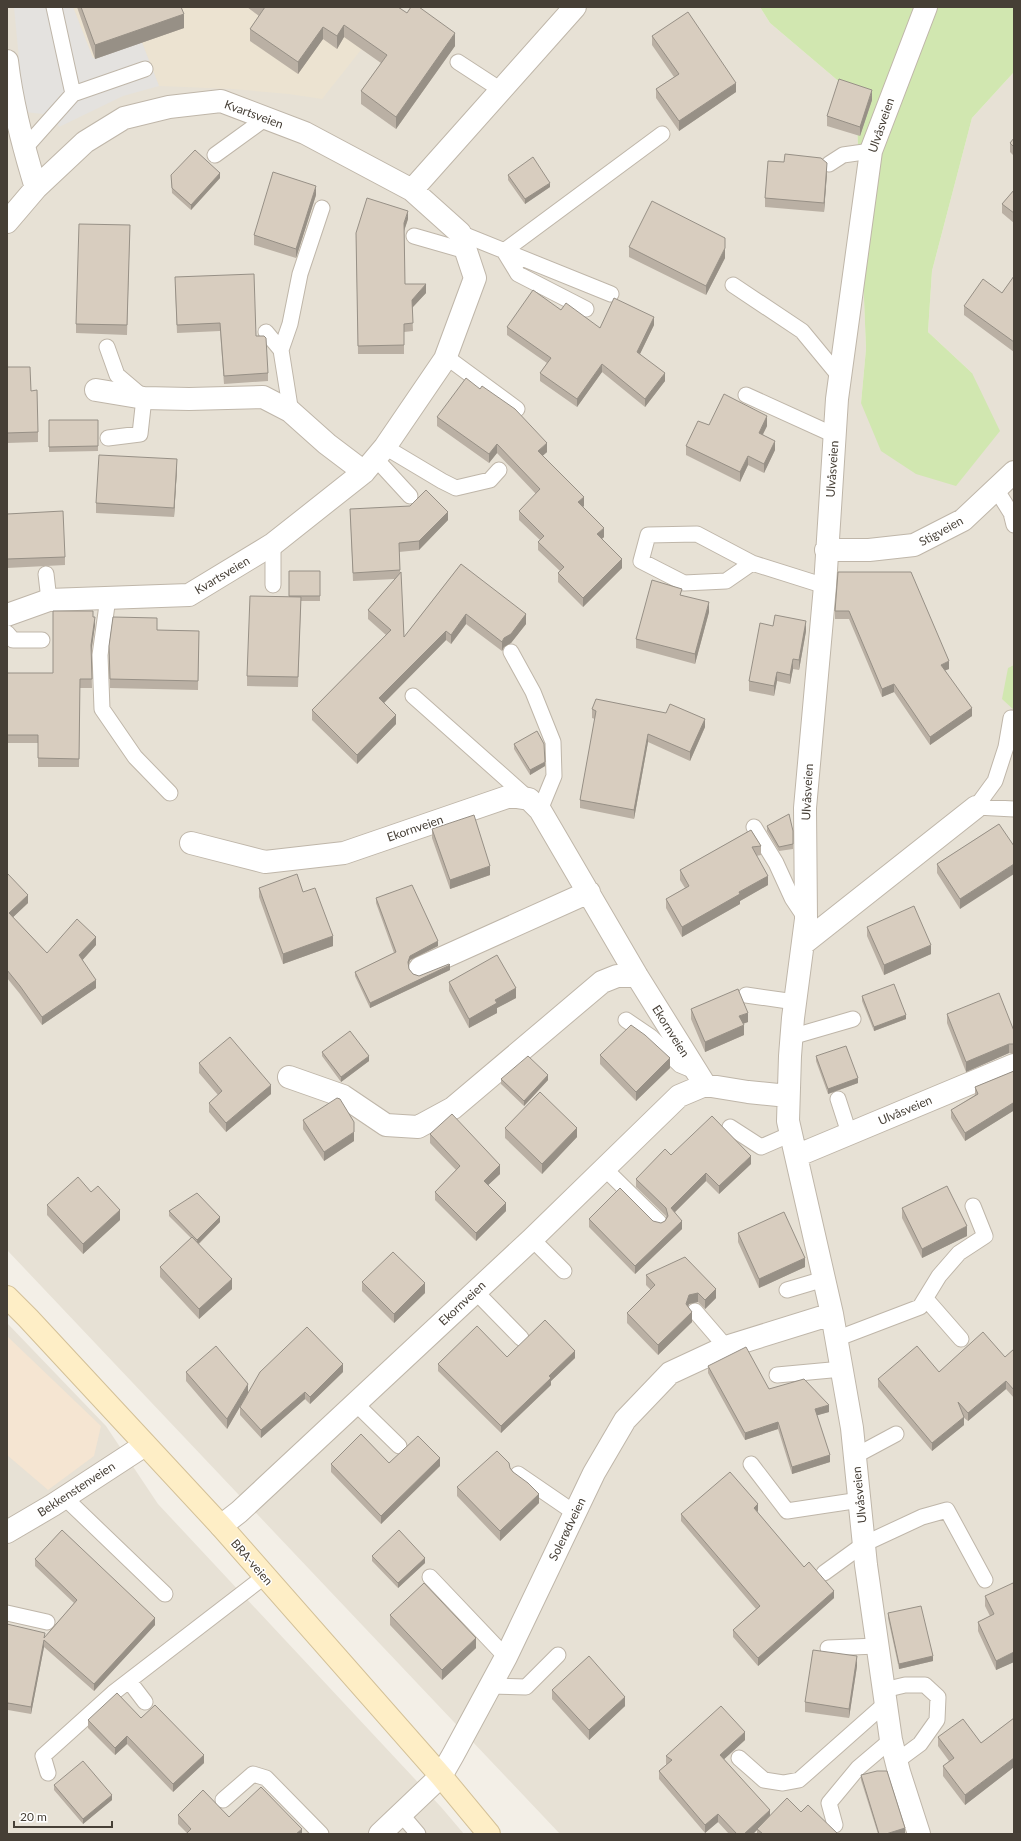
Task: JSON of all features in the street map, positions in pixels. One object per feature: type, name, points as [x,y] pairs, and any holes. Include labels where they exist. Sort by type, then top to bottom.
[{"type":"main road","name":"BRA-veien","points":[[7,1297],[221,1526],[441,1776],[489,1834]]},
{"type":"street","points":[[412,190],[575,7]]},
{"type":"street","name":"Ulvåsveien","points":[[919,1834],[891,1740],[877,1646],[855,1456],[842,1369],[832,1314],[788,1121],[788,1096],[791,1037],[806,919],[805,808],[825,586],[834,435],[840,376],[871,151],[926,7]]},
{"type":"street","points":[[7,70],[11,96],[24,149],[36,188]]},
{"type":"street","name":"Kvartsveien","points":[[7,222],[36,188],[85,142],[124,118],[169,107],[221,101],[305,133],[412,190],[463,242],[475,278],[446,356],[375,459],[273,544],[189,595],[49,600],[7,615]]},
{"type":"street","points":[[96,390],[144,398],[189,399],[262,397],[291,412],[327,444],[375,459]]},
{"type":"street","name":"Stigveien","points":[[826,550],[869,550],[914,545],[963,520],[1014,472]]},
{"type":"street","name":"Ekornveien","points":[[191,843],[265,862],[344,852],[510,796],[535,804],[589,892],[637,976],[701,1079],[679,1096],[532,1239],[239,1512],[221,1526]]},
{"type":"street","points":[[804,942],[976,807]]},
{"type":"street","points":[[420,968],[589,892]]},
{"type":"street","points":[[289,1077],[343,1096],[386,1125],[418,1127],[453,1108],[602,982],[617,976],[637,976]]},
{"type":"street","name":"Ulvåsveien","points":[[796,1156],[1014,1065]]},
{"type":"street","points":[[701,1079],[748,1092],[788,1096]]},
{"type":"street","name":"Solerødveien","points":[[380,1834],[441,1776],[506,1657],[594,1473],[625,1420],[670,1373],[726,1347],[832,1314]]},
{"type":"street","name":"Bekkenstenveien","points":[[7,1532],[145,1445]]},
{"type":"lane","points":[[54,7],[73,94]]},
{"type":"lane","points":[[458,62],[501,90]]},
{"type":"lane","points":[[24,149],[73,94],[145,69]]},
{"type":"lane","points":[[215,155],[266,118]]},
{"type":"lane","points":[[504,251],[662,134]]},
{"type":"lane","points":[[829,164],[843,155],[871,151]]},
{"type":"lane","points":[[291,412],[281,350],[290,324],[300,274],[322,208]]},
{"type":"lane","points":[[414,236],[463,242],[504,251],[610,294]]},
{"type":"lane","points":[[504,251],[518,274],[586,309]]},
{"type":"lane","points":[[733,285],[802,331],[840,376]]},
{"type":"lane","points":[[266,332],[281,350]]},
{"type":"lane","points":[[107,346],[117,375],[144,398],[140,434],[108,438]]},
{"type":"lane","points":[[446,356],[517,409]]},
{"type":"lane","points":[[746,395],[834,435]]},
{"type":"lane","points":[[375,459],[442,481],[456,488],[490,480],[499,470]]},
{"type":"lane","points":[[375,459],[410,496]]},
{"type":"lane","points":[[996,489],[1011,513],[1014,524]]},
{"type":"lane","points":[[752,563],[726,581],[684,583],[641,561],[648,535],[696,534],[752,563],[825,586]]},
{"type":"lane","points":[[273,544],[274,585]]},
{"type":"lane","points":[[46,574],[49,600]]},
{"type":"lane","points":[[108,598],[100,655],[102,709],[135,757],[170,793]]},
{"type":"lane","points":[[7,633],[13,640],[42,640]]},
{"type":"lane","points":[[413,696],[535,804],[554,776],[552,742],[533,692],[511,652]]},
{"type":"lane","points":[[976,807],[995,781],[1006,747],[1011,718]]},
{"type":"lane","points":[[976,807],[1014,809]]},
{"type":"lane","points":[[754,827],[776,863],[792,898],[806,919]]},
{"type":"lane","points":[[746,995],[795,1002]]},
{"type":"lane","points":[[791,1037],[853,1019]]},
{"type":"lane","points":[[626,1020],[651,1037],[680,1065],[701,1079]]},
{"type":"lane","points":[[838,1099],[849,1133]]},
{"type":"lane","points":[[730,1127],[761,1147],[791,1134]]},
{"type":"lane","points":[[604,1168],[659,1222]]},
{"type":"lane","points":[[836,1339],[920,1307],[939,1276],[958,1253],[985,1236],[973,1206]]},
{"type":"lane","points":[[532,1239],[564,1271]]},
{"type":"lane","points":[[787,1290],[824,1280]]},
{"type":"lane","points":[[476,1291],[521,1338]]},
{"type":"lane","points":[[926,1299],[961,1339]]},
{"type":"lane","points":[[695,1311],[726,1347]]},
{"type":"lane","points":[[777,1375],[842,1369]]},
{"type":"lane","points":[[355,1403],[399,1446]]},
{"type":"lane","points":[[855,1456],[896,1434]]},
{"type":"lane","points":[[751,1464],[787,1511],[860,1500]]},
{"type":"lane","points":[[518,1474],[575,1513]]},
{"type":"lane","points":[[64,1497],[165,1594]]},
{"type":"lane","points":[[824,1573],[864,1544],[922,1517],[947,1510],[985,1580]]},
{"type":"lane","points":[[48,1773],[43,1756],[113,1693],[265,1576]]},
{"type":"lane","points":[[430,1577],[506,1657]]},
{"type":"lane","points":[[7,1613],[47,1622]]},
{"type":"lane","points":[[828,1648],[877,1646]]},
{"type":"lane","points":[[490,1686],[526,1687],[558,1655]]},
{"type":"lane","points":[[129,1681],[145,1702]]},
{"type":"lane","points":[[739,1758],[764,1780],[782,1783],[799,1780],[885,1697],[905,1685],[925,1685],[938,1697],[938,1720],[920,1744],[897,1761]]},
{"type":"lane","points":[[835,1825],[829,1804],[858,1768],[891,1740]]},
{"type":"lane","points":[[223,1800],[253,1774],[266,1778],[321,1834]]},
{"type":"lane","points":[[401,1814],[418,1834]]},
{"type":"shaded area","points":[[7,7],[760,7],[770,23],[856,96],[866,349],[861,403],[972,373],[928,332],[932,271],[972,118],[1014,72],[1014,1834],[560,1834],[7,1250]]},
{"type":"shaded area","points":[[14,7],[73,7],[93,58],[141,40],[159,86],[123,96],[59,127],[53,115],[24,112]]},
{"type":"shaded area","points":[[73,7],[395,7],[322,99],[289,94],[233,89],[159,86],[141,40],[93,58]]},
{"type":"shaded area","points":[[7,1323],[106,1426],[158,1504],[441,1807],[464,1834],[7,1834]]},
{"type":"shaded area","points":[[7,1336],[101,1426],[94,1456],[48,1490],[7,1455]]},
{"type":"green space","points":[[760,7],[1014,7],[1014,72],[972,118],[932,271],[928,332],[972,373],[1000,431],[956,486],[916,474],[881,451],[861,403],[866,349],[856,96],[770,23]]},
{"type":"green space","points":[[1014,665],[1014,710],[1002,699],[1008,668]]},
{"type":"building","points":[[81,7],[181,7],[184,14],[95,45]]},
{"type":"building","points":[[265,7],[398,7],[407,13],[411,7],[419,7],[455,33],[396,117],[361,91],[387,55],[344,25],[337,36],[323,27],[298,62],[250,29]]},
{"type":"building","points":[[688,12],[736,83],[679,121],[656,89],[679,74],[652,36]]},
{"type":"building","points":[[839,79],[872,90],[860,127],[827,116]]},
{"type":"building","points":[[1014,138],[1014,147],[1010,143]]},
{"type":"building","points":[[195,150],[220,173],[191,205],[172,188],[171,175]]},
{"type":"building","points":[[785,154],[821,158],[827,163],[824,203],[765,198],[768,161],[784,162]]},
{"type":"building","points":[[533,157],[550,183],[525,199],[508,175]]},
{"type":"building","points":[[273,172],[316,186],[296,249],[254,235]]},
{"type":"building","points":[[1014,190],[1014,213],[1002,204]]},
{"type":"building","points":[[367,198],[408,211],[404,223],[405,284],[426,284],[412,300],[413,323],[404,324],[404,345],[358,346],[356,233]]},
{"type":"building","points":[[652,201],[725,238],[725,248],[706,286],[629,247]]},
{"type":"building","points":[[79,224],[130,225],[127,325],[76,324]]},
{"type":"building","points":[[254,274],[256,336],[264,336],[266,338],[268,373],[224,376],[220,323],[177,325],[175,277]]},
{"type":"building","points":[[1014,276],[1014,342],[964,306],[983,279],[1002,293]]},
{"type":"building","points":[[533,290],[561,310],[566,303],[600,328],[614,298],[654,317],[637,352],[665,373],[645,399],[602,364],[577,399],[540,373],[551,358],[507,327]]},
{"type":"building","points":[[7,367],[30,367],[31,391],[37,390],[38,432],[7,433]]},
{"type":"building","points":[[466,378],[480,389],[482,386],[515,409],[547,443],[538,451],[584,497],[578,502],[604,528],[597,534],[622,559],[583,598],[558,573],[564,567],[538,542],[544,536],[519,511],[540,489],[497,444],[489,454],[437,417]]},
{"type":"building","points":[[724,394],[767,416],[759,433],[775,441],[764,464],[748,456],[740,472],[686,446],[698,421],[709,425]]},
{"type":"building","points":[[49,420],[98,420],[98,446],[49,447]]},
{"type":"building","points":[[99,455],[177,459],[174,508],[96,503]]},
{"type":"building","points":[[426,490],[448,512],[419,541],[399,543],[400,570],[353,573],[350,509],[410,506]]},
{"type":"building","points":[[63,511],[65,557],[7,559],[7,514]]},
{"type":"building","points":[[461,564],[526,614],[511,634],[504,638],[502,642],[466,614],[451,635],[446,631],[379,698],[396,715],[357,755],[312,710],[391,630],[368,610],[401,572],[404,637]]},
{"type":"building","points":[[289,571],[320,571],[320,596],[289,596]]},
{"type":"building","points":[[838,572],[911,572],[949,661],[941,665],[972,708],[930,737],[894,684],[882,689],[849,611],[835,611]]},
{"type":"building","points":[[652,580],[682,589],[680,595],[709,602],[695,654],[636,639]]},
{"type":"building","points":[[250,596],[301,597],[298,677],[247,676]]},
{"type":"building","points":[[53,611],[93,611],[93,617],[95,617],[91,645],[92,679],[80,679],[79,759],[38,758],[38,735],[7,735],[7,673],[53,673]]},
{"type":"building","points":[[775,615],[806,621],[799,660],[793,659],[790,675],[777,672],[774,686],[749,681],[760,623],[773,626]]},
{"type":"building","points":[[113,617],[157,618],[157,630],[199,631],[198,681],[110,679],[109,646]]},
{"type":"building","points":[[596,699],[666,713],[670,704],[705,719],[690,752],[648,734],[634,810],[580,800],[596,711],[592,709]]},
{"type":"building","points":[[537,731],[544,744],[545,762],[530,770],[514,744]]},
{"type":"building","points":[[789,814],[793,831],[793,844],[779,847],[767,826]]},
{"type":"building","points":[[474,815],[490,866],[450,880],[432,829]]},
{"type":"building","points":[[999,824],[1014,846],[1014,864],[960,899],[937,864]]},
{"type":"building","points":[[751,830],[761,846],[752,847],[768,876],[739,892],[740,894],[682,927],[666,899],[689,886],[680,870]]},
{"type":"building","points":[[7,873],[28,895],[9,913],[47,953],[77,919],[96,937],[79,955],[96,980],[42,1017],[7,970]]},
{"type":"building","points":[[297,874],[303,892],[315,888],[333,936],[283,954],[259,888]]},
{"type":"building","points":[[412,885],[438,941],[410,956],[408,962],[409,969],[413,974],[419,976],[449,964],[450,965],[370,1003],[355,972],[396,952],[376,898]]},
{"type":"building","points":[[914,906],[931,945],[884,965],[867,927]]},
{"type":"building","points":[[497,955],[516,988],[495,1000],[497,1003],[469,1019],[449,982]]},
{"type":"building","points":[[894,984],[906,1015],[874,1027],[862,996]]},
{"type":"building","points":[[738,989],[748,1013],[739,1016],[744,1025],[705,1042],[691,1009]]},
{"type":"building","points":[[999,993],[1014,1031],[1014,1044],[1009,1044],[966,1062],[947,1014]]},
{"type":"building","points":[[631,1025],[645,1035],[670,1058],[636,1092],[600,1055]]},
{"type":"building","points":[[350,1031],[369,1056],[341,1077],[322,1052]]},
{"type":"building","points":[[230,1037],[271,1085],[226,1123],[209,1103],[222,1091],[199,1063]]},
{"type":"building","points":[[846,1046],[858,1078],[828,1089],[816,1056]]},
{"type":"building","points":[[528,1056],[548,1075],[524,1101],[501,1079]]},
{"type":"building","points":[[1014,1071],[1014,1105],[1013,1103],[965,1133],[951,1110],[978,1094],[975,1087]]},
{"type":"building","points":[[540,1092],[577,1128],[542,1164],[505,1128]]},
{"type":"building","points":[[337,1098],[340,1099],[354,1122],[354,1132],[324,1152],[303,1120]]},
{"type":"building","points":[[452,1114],[500,1165],[484,1181],[506,1203],[476,1233],[435,1192],[460,1166],[430,1134]]},
{"type":"building","points":[[712,1116],[751,1156],[719,1186],[706,1173],[671,1208],[682,1221],[635,1266],[589,1219],[620,1188],[653,1221],[661,1223],[665,1221],[668,1216],[666,1208],[636,1179],[665,1149],[671,1155]]},
{"type":"building","points":[[78,1177],[91,1192],[98,1186],[120,1210],[83,1244],[47,1205]]},
{"type":"building","points":[[947,1186],[967,1226],[922,1249],[902,1208]]},
{"type":"building","points":[[197,1193],[220,1217],[197,1240],[169,1211]]},
{"type":"building","points":[[784,1212],[805,1258],[759,1279],[738,1233]]},
{"type":"building","points":[[192,1237],[232,1279],[199,1309],[160,1267]]},
{"type":"building","points":[[393,1252],[425,1283],[394,1314],[362,1282]]},
{"type":"building","points":[[685,1257],[716,1289],[705,1300],[698,1293],[689,1295],[686,1304],[692,1312],[658,1345],[627,1313],[655,1285],[646,1275]]},
{"type":"building","points":[[545,1320],[575,1351],[549,1376],[551,1378],[501,1426],[438,1364],[477,1326],[507,1357]]},
{"type":"building","points":[[307,1327],[343,1364],[310,1397],[305,1392],[261,1430],[240,1407],[260,1372]]},
{"type":"building","points":[[983,1332],[1005,1357],[1014,1349],[1014,1390],[1006,1381],[968,1413],[958,1402],[964,1417],[932,1443],[878,1379],[917,1346],[939,1372]]},
{"type":"building","points":[[216,1346],[248,1384],[227,1419],[186,1372]]},
{"type":"building","points":[[746,1347],[769,1389],[804,1379],[829,1405],[815,1409],[830,1455],[792,1467],[778,1422],[745,1433],[708,1366]]},
{"type":"building","points":[[361,1434],[389,1463],[418,1436],[440,1458],[381,1516],[331,1464]]},
{"type":"building","points":[[497,1451],[509,1463],[513,1472],[528,1483],[539,1494],[500,1531],[457,1487]]},
{"type":"building","points":[[730,1472],[758,1504],[754,1508],[804,1567],[809,1562],[834,1591],[758,1658],[733,1630],[760,1606],[681,1514]]},
{"type":"building","points":[[62,1530],[155,1618],[94,1684],[44,1640],[31,1707],[8,1703],[7,1706],[7,1624],[45,1633],[44,1638],[77,1600],[35,1559]]},
{"type":"building","points":[[399,1530],[425,1558],[398,1583],[372,1556]]},
{"type":"building","points":[[424,1583],[476,1638],[442,1670],[390,1615]]},
{"type":"building","points":[[1013,1583],[1014,1652],[996,1661],[978,1622],[994,1614],[985,1596]]},
{"type":"building","points":[[921,1606],[933,1656],[899,1664],[888,1613]]},
{"type":"building","points":[[813,1650],[857,1656],[849,1709],[805,1702]]},
{"type":"building","points":[[589,1656],[625,1697],[589,1730],[552,1690]]},
{"type":"building","points":[[117,1693],[141,1718],[155,1705],[204,1755],[173,1784],[127,1736],[115,1748],[88,1720]]},
{"type":"building","points":[[721,1706],[745,1732],[720,1755],[770,1810],[744,1834],[737,1834],[718,1814],[705,1825],[659,1771],[672,1760],[666,1756]]},
{"type":"building","points":[[1014,1718],[1014,1758],[965,1795],[943,1766],[954,1758],[938,1737],[963,1719],[981,1743]]},
{"type":"building","points":[[83,1761],[112,1795],[83,1819],[54,1785]]},
{"type":"building","points":[[877,1771],[887,1771],[905,1828],[886,1834],[879,1834],[861,1775]]},
{"type":"building","points":[[261,1787],[302,1829],[296,1834],[186,1834],[191,1829],[178,1815],[203,1790],[229,1817]]},
{"type":"building","points":[[787,1798],[801,1812],[808,1805],[838,1834],[763,1834],[757,1829]]}]
